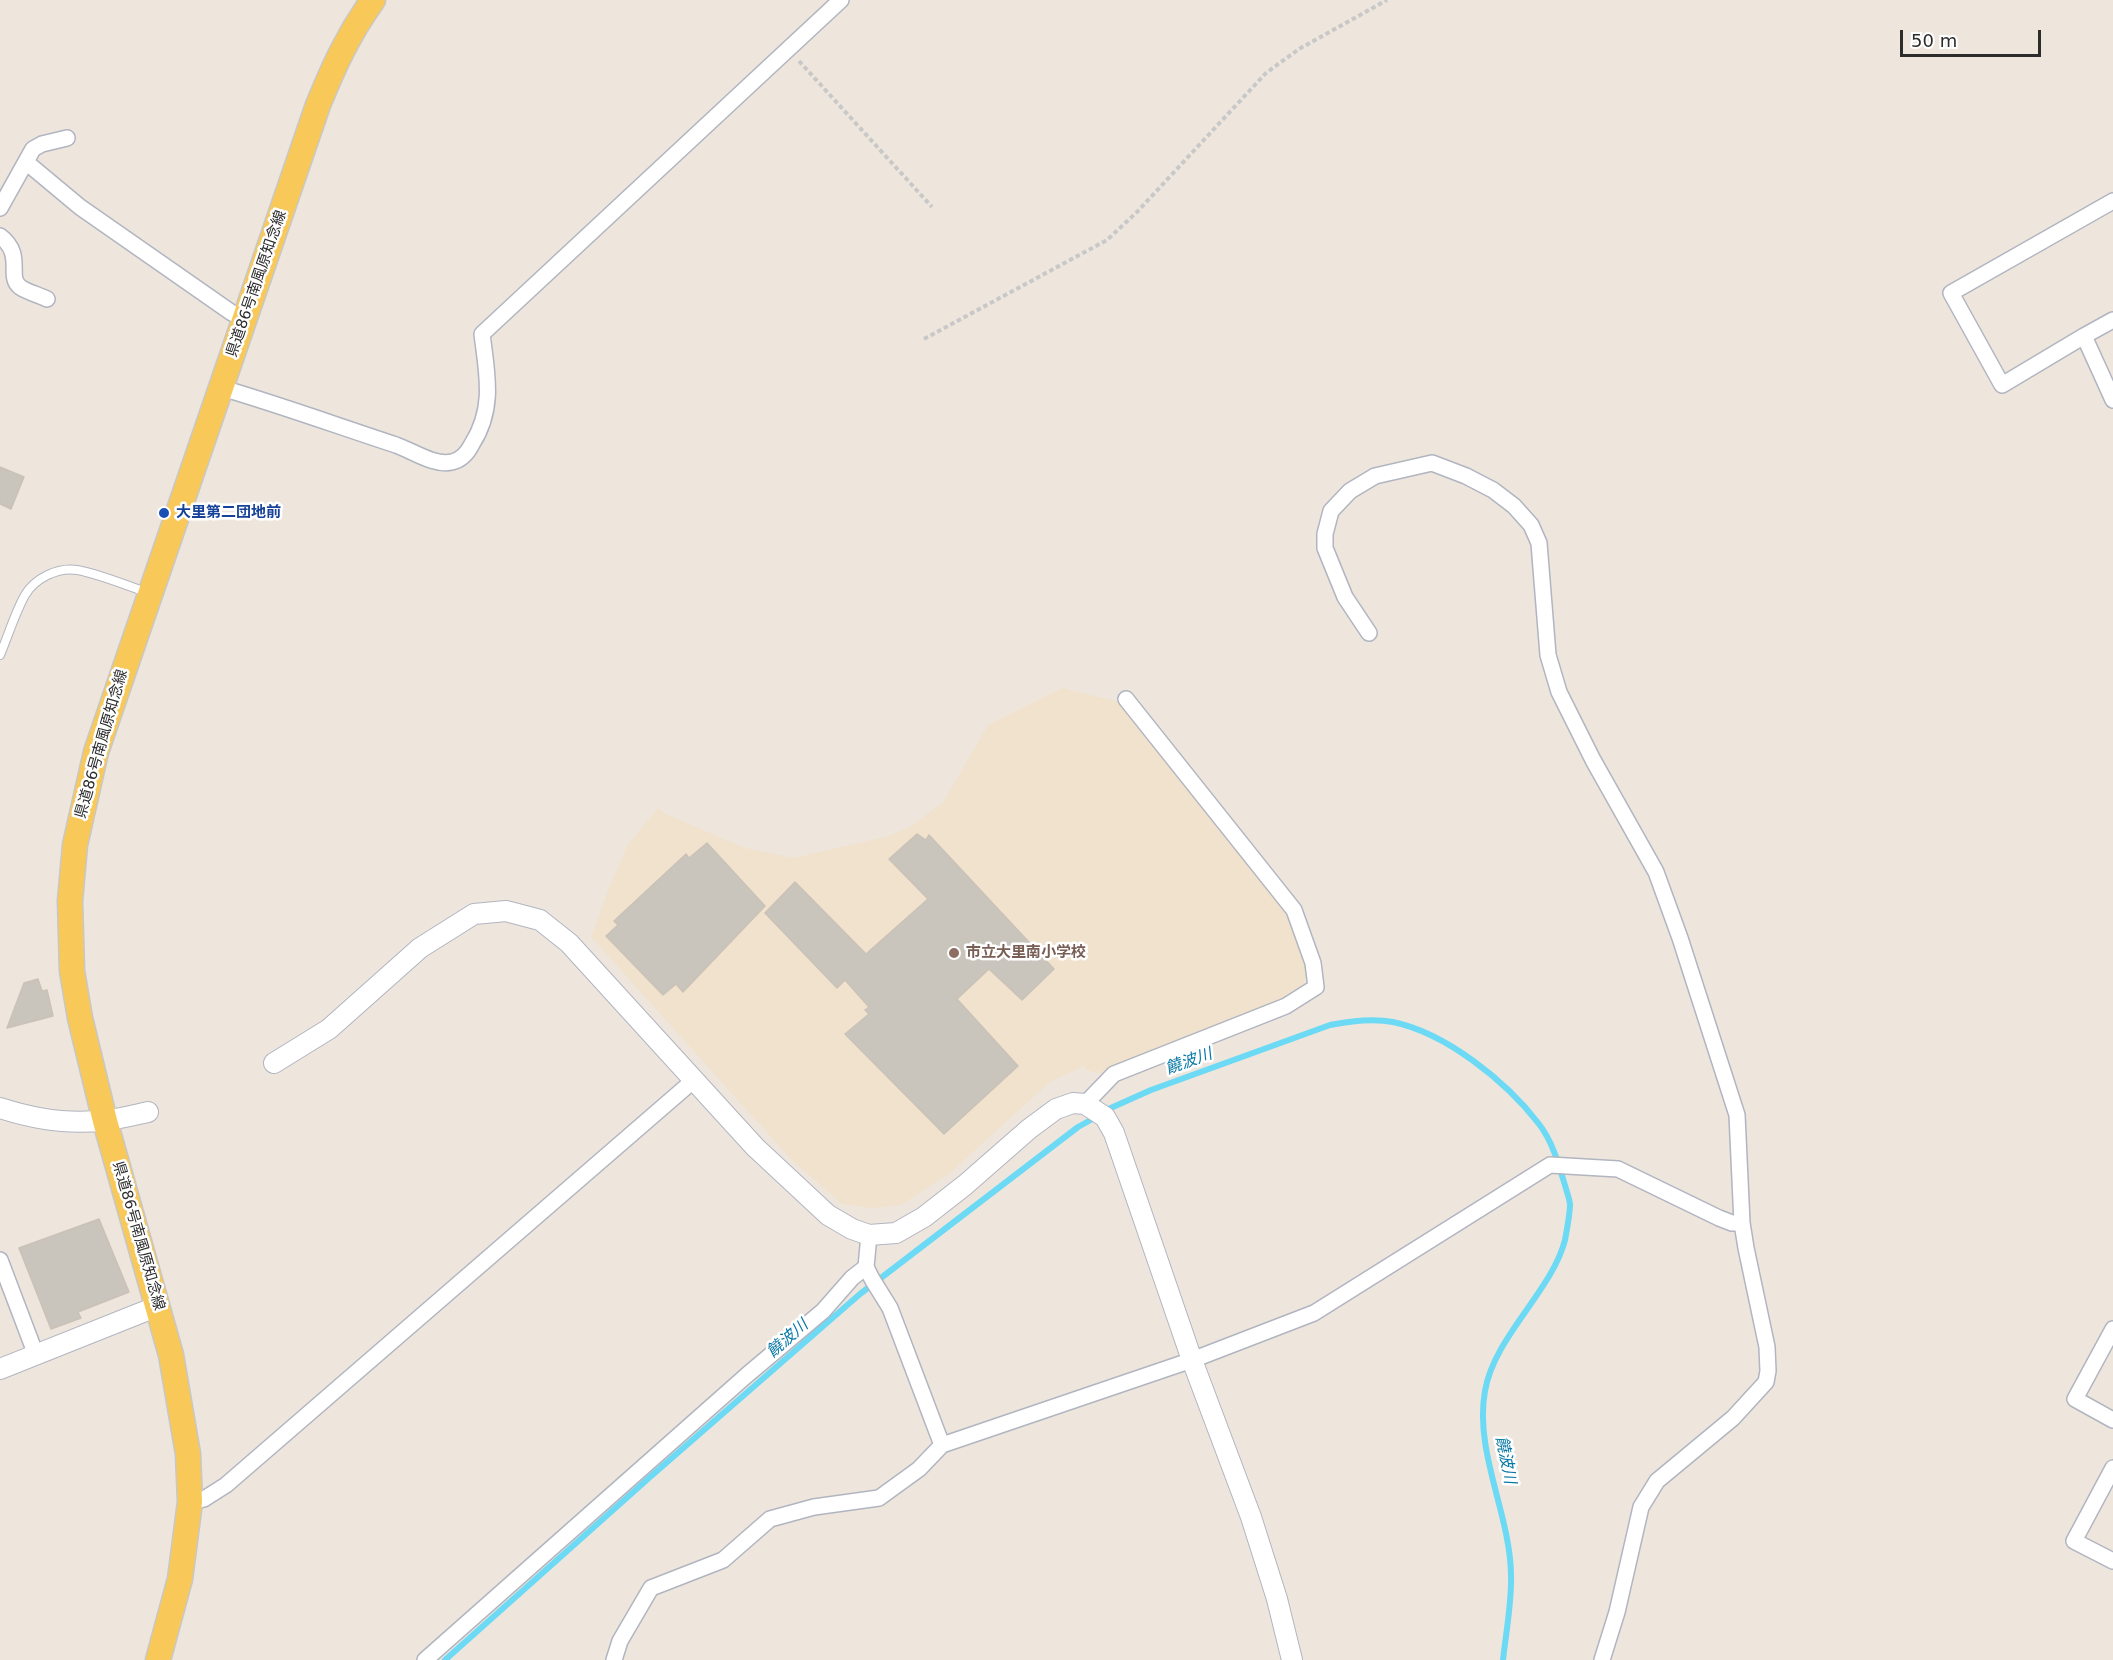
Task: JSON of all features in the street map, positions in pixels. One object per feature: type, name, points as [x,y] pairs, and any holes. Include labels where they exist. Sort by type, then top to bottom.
[{"type":"main road","name":"県道86号南風原知念線","points":[[158,1660],[180,1579],[190,1502],[188,1454],[171,1355],[105,1121],[80,1018],[72,971],[70,913],[75,845],[96,752],[318,105],[333,67],[352,30],[373,0]]},
{"type":"street","points":[[222,388],[403,448],[436,462],[453,462],[467,453],[485,417],[489,390],[483,334],[841,0]]},
{"type":"street","points":[[0,208],[33,150],[42,144],[67,138]]},
{"type":"street","points":[[26,162],[80,207],[245,320]]},
{"type":"street","points":[[2113,201],[1951,293],[2002,386],[2113,320]]},
{"type":"street","points":[[0,236],[10,243],[15,255],[15,280],[20,286],[47,299]]},
{"type":"street","points":[[2084,336],[2113,400]]},
{"type":"street","points":[[1369,633],[1345,597],[1325,548],[1325,534],[1331,511],[1350,491],[1375,477],[1432,463],[1466,476],[1493,490],[1514,506],[1531,525],[1539,543],[1548,655],[1559,692],[1593,760],[1656,872],[1680,938],[1737,1115],[1742,1224],[1767,1347],[1766,1382],[1733,1418],[1657,1481],[1648,1493],[1641,1507],[1617,1612],[1602,1660]]},
{"type":"street","points":[[1085,1104],[1114,1074],[1286,1006],[1316,987],[1313,963],[1294,910],[1126,699]]},
{"type":"street","points":[[274,1062],[329,1029],[420,948],[474,914],[506,911],[540,920],[570,943],[755,1146],[828,1215],[852,1230],[869,1235],[896,1233],[924,1217],[1056,1109],[1073,1103],[1085,1104],[1105,1117],[1114,1134],[1192,1360],[1251,1517],[1277,1599],[1292,1660]]},
{"type":"street","points":[[190,1502],[204,1499],[226,1485],[694,1080]]},
{"type":"street","points":[[0,1108],[50,1120],[105,1121],[148,1112]]},
{"type":"street","points":[[614,1660],[620,1641],[651,1588],[723,1560],[770,1519],[814,1507],[879,1498],[919,1469],[942,1445],[1192,1360],[1314,1313],[1551,1165],[1618,1169],[1719,1218],[1742,1224]]},
{"type":"street","points":[[869,1235],[869,1273],[890,1308],[942,1445]]},
{"type":"street","points":[[0,1260],[36,1354]]},
{"type":"street","points":[[425,1660],[747,1375],[823,1311],[852,1278],[869,1273]]},
{"type":"street","points":[[0,1370],[158,1306]]},
{"type":"street","points":[[2113,1329],[2075,1399],[2113,1420]]},
{"type":"street","points":[[2113,1468],[2074,1541],[2113,1561]]},
{"type":"lane","points":[[0,655],[26,595],[34,584],[46,576],[61,571],[77,570],[150,594]]},
{"type":"path","points":[[924,339],[1107,240],[1138,211],[1266,73],[1299,49],[1387,0]]},
{"type":"path","points":[[788,50],[932,207]]},
{"type":"shaded area","name":"市立大里南小学校","points":[[1062,688],[1119,702],[1288,915],[1308,969],[1302,987],[1285,1000],[1105,1075],[1087,1070],[1084,1066],[1050,1082],[950,1173],[901,1205],[872,1208],[842,1204],[790,1158],[591,937],[627,846],[658,808],[664,813],[745,848],[794,858],[889,836],[911,826],[943,802],[988,725]]},
{"type":"building","points":[[0,467],[24,477],[11,509],[0,504]]},
{"type":"building","points":[[917,834],[926,840],[929,835],[1054,969],[1022,1000],[989,969],[957,999],[1018,1066],[944,1134],[845,1034],[869,1014],[865,1010],[869,1007],[845,980],[837,988],[765,913],[795,882],[866,954],[928,899],[889,859]]},
{"type":"building","points":[[707,843],[765,906],[683,992],[676,984],[663,995],[606,936],[618,925],[614,921],[686,854],[689,858]]},
{"type":"building","points":[[38,979],[42,991],[47,990],[53,1016],[7,1028],[24,983]]},
{"type":"building","points":[[99,1219],[129,1292],[78,1312],[81,1318],[51,1329],[19,1248]]},
{"type":"waterway","name":"饒波川","points":[[1104,1111],[1151,1090],[1330,1025],[1377,1020],[1413,1028],[1454,1048],[1474,1061],[1510,1091],[1539,1124],[1554,1152],[1570,1201],[1570,1212],[1565,1240],[1558,1259],[1499,1352],[1490,1371],[1485,1391],[1484,1436],[1505,1529],[1511,1574],[1510,1606],[1503,1660]]},
{"type":"waterway","name":"饒波川","points":[[445,1660],[860,1294],[1078,1127],[1096,1117]]},
{"type":"place","name":"大里第二団地前","points":[[164,513]]},
{"type":"place","name":"市立大里南小学校","points":[[954,953]]}]
